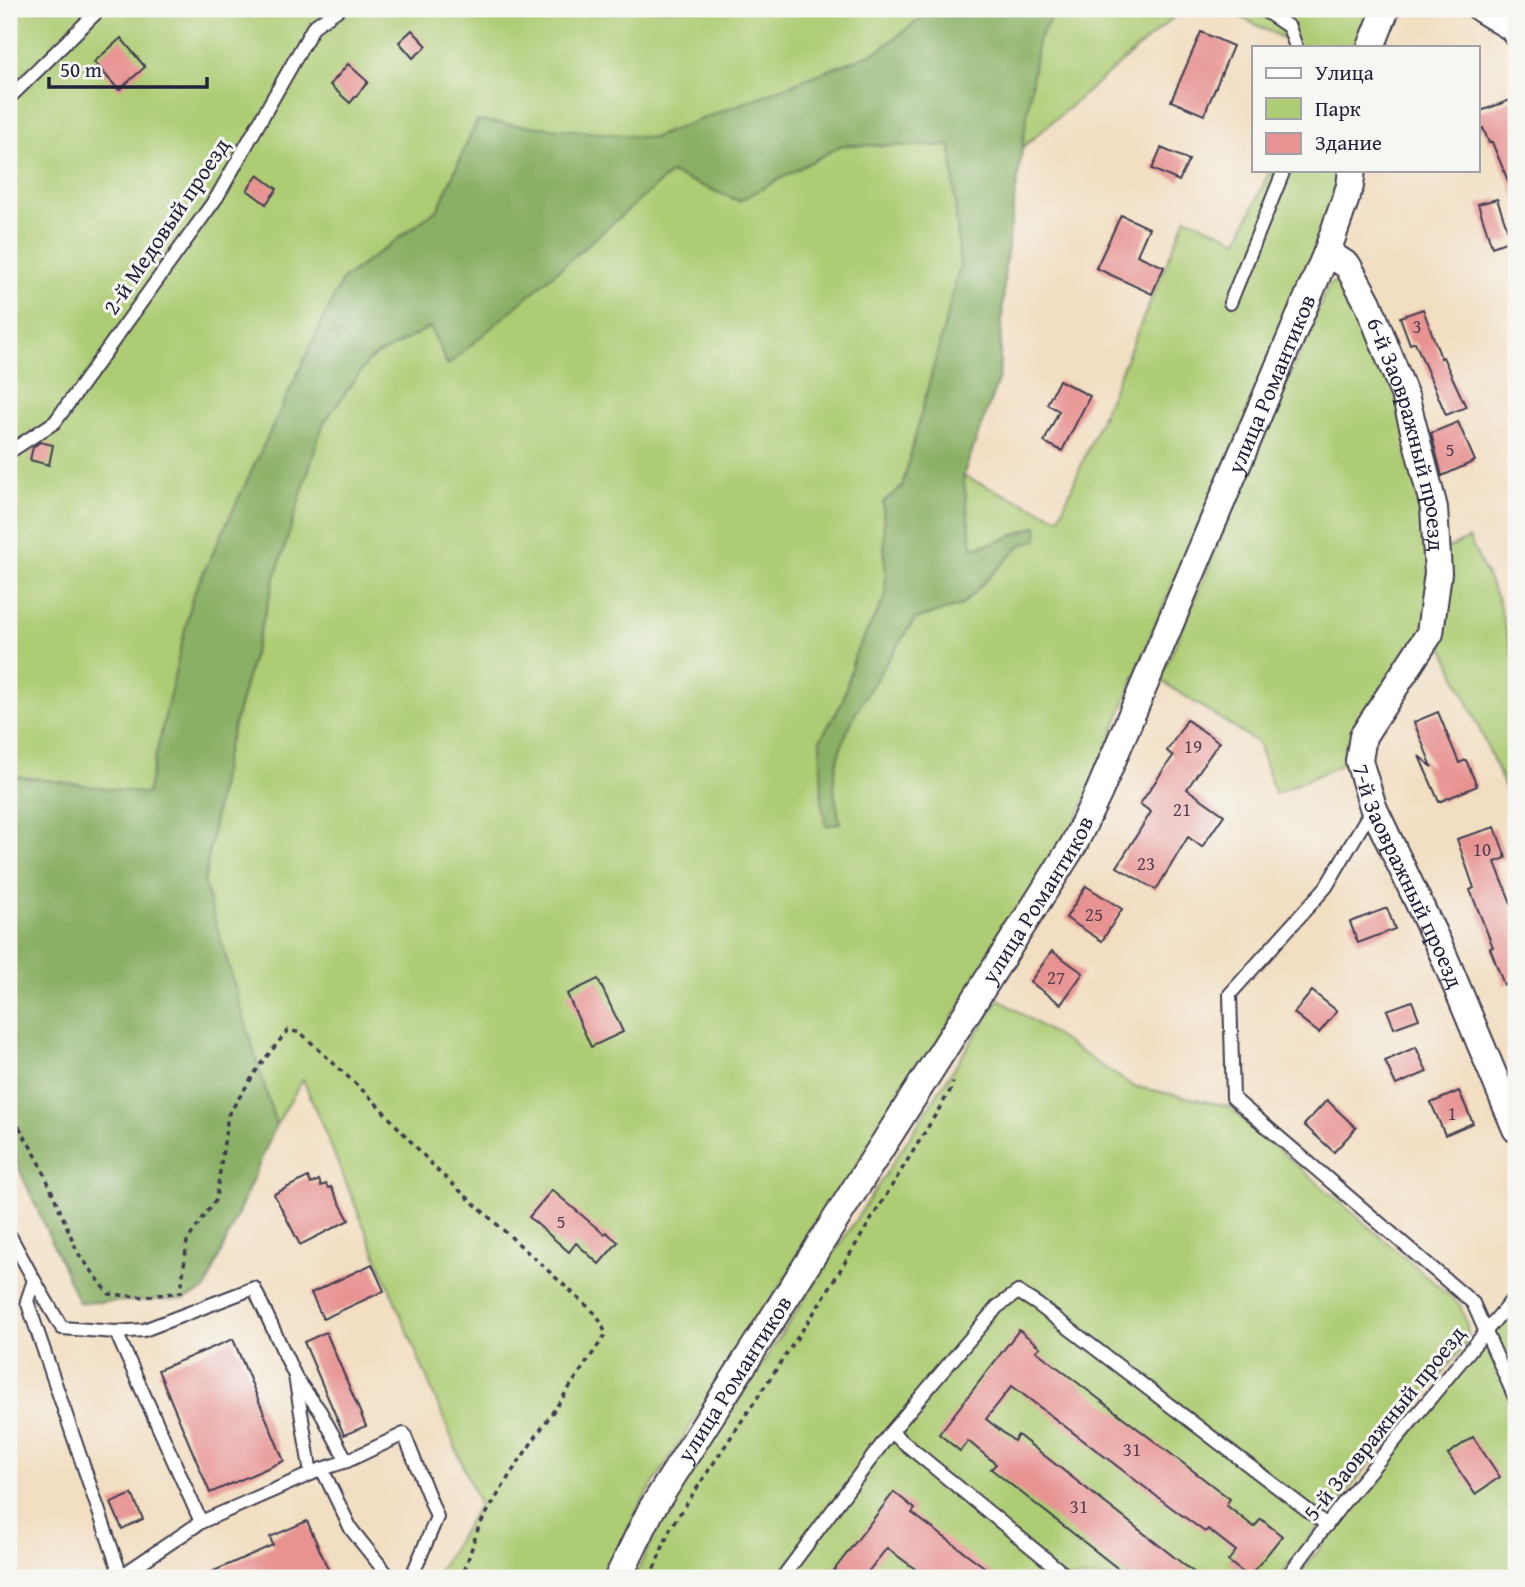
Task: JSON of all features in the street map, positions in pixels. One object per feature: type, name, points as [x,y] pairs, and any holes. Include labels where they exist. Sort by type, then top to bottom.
[{"type":"street","points":[[1371,46],[1385,9]]},
{"type":"street","points":[[1481,9],[1514,29],[1516,34]]},
{"type":"street","name":"улица Романтиков","points":[[618,1578],[651,1510],[1074,844],[1327,252],[1350,186],[1352,172]]},
{"type":"street","name":"6-й Заовражный проезд","points":[[1327,252],[1348,266],[1368,303],[1406,399],[1434,508],[1438,573],[1430,633]]},
{"type":"street","name":"7-й Заовражный проезд","points":[[1430,633],[1363,736],[1359,761],[1373,807],[1443,954],[1516,1129]]},
{"type":"lane","points":[[9,98],[100,9]]},
{"type":"lane","name":"2-й Медовый проезд","points":[[9,452],[55,422],[217,197],[314,26],[339,9]]},
{"type":"lane","points":[[1262,9],[1289,27],[1296,46]]},
{"type":"lane","points":[[1230,303],[1283,172]]},
{"type":"lane","points":[[1373,807],[1326,887],[1230,994],[1233,1098],[1474,1303],[1516,1400]]},
{"type":"lane","points":[[9,1234],[61,1328],[116,1332],[144,1330],[254,1289],[295,1376],[320,1411],[347,1461]]},
{"type":"lane","points":[[34,1280],[27,1301],[121,1577],[201,1522],[317,1471],[347,1461],[404,1434],[438,1517],[411,1578]]},
{"type":"lane","points":[[782,1578],[891,1432],[997,1307],[1018,1292],[1327,1525]]},
{"type":"lane","name":"5-й Заовражный проезд","points":[[1286,1578],[1516,1295]]},
{"type":"lane","points":[[116,1332],[201,1522]]},
{"type":"lane","points":[[295,1376],[317,1471],[351,1529],[390,1578]]},
{"type":"lane","points":[[891,1432],[1069,1578]]},
{"type":"path","points":[[9,1126],[19,1127],[38,1161],[78,1253],[109,1294],[143,1297],[181,1292],[187,1241],[216,1199],[228,1115],[260,1065],[288,1030],[301,1033],[373,1100],[437,1170],[597,1315],[606,1334],[511,1473],[479,1526],[462,1578]]},
{"type":"path","points":[[650,1578],[671,1527],[817,1308],[950,1091],[954,1079]]},
{"type":"green space","points":[[9,9],[933,9],[878,51],[652,138],[477,121],[438,209],[342,280],[193,595],[147,795],[9,775]]},
{"type":"green space","points":[[933,9],[1056,9],[1038,40],[1005,266],[999,377],[963,476],[972,548],[997,542],[1037,526],[1038,539],[1020,546],[962,605],[915,619],[854,716],[838,759],[834,780],[840,823],[826,826],[822,805],[820,740],[842,703],[855,654],[886,596],[883,502],[902,487],[960,266],[951,146],[842,145],[739,201],[671,173],[448,365],[430,327],[370,359],[323,424],[273,584],[225,757],[204,884],[276,1125],[205,1290],[184,1299],[79,1303],[9,1146],[9,775],[147,794],[193,595],[342,280],[438,209],[477,121],[653,138],[878,51]]},
{"type":"green space","points":[[1056,9],[1183,9],[1022,148],[1038,40]]},
{"type":"green space","points":[[1224,9],[1377,9],[1363,46],[1291,46],[1291,42]]},
{"type":"green space","points":[[842,145],[951,146],[960,266],[902,487],[883,502],[886,596],[855,654],[842,703],[820,740],[827,826],[840,823],[834,779],[845,736],[854,715],[915,619],[962,605],[1036,526],[997,542],[972,548],[963,476],[1059,518],[1186,217],[1238,240],[1269,172],[1345,172],[1334,216],[1153,630],[1093,783],[1067,839],[641,1503],[604,1578],[435,1578],[479,1504],[303,1079],[276,1125],[204,884],[225,757],[273,584],[323,424],[370,359],[430,327],[447,364],[671,173],[739,201]]},
{"type":"green space","points":[[1339,281],[1348,285],[1402,403],[1430,553],[1469,538],[1498,600],[1516,667],[1516,812],[1439,637],[1354,759],[1275,794],[1258,743],[1160,680],[1329,284]]},
{"type":"green space","points":[[999,999],[1133,1086],[1228,1106],[1460,1305],[1469,1340],[1278,1578],[634,1578],[665,1514]]},
{"type":"green space","points":[[1516,1308],[1516,1578],[1296,1578],[1493,1331]]},
{"type":"building","points":[[412,30],[427,46],[413,58],[399,42]]},
{"type":"building","points":[[1201,32],[1233,46],[1204,115],[1171,101]]},
{"type":"building","points":[[121,38],[145,67],[119,90],[94,62]]},
{"type":"building","points":[[348,64],[368,82],[350,103],[330,85]]},
{"type":"building","points":[[1516,98],[1516,200],[1492,142],[1489,143],[1483,128],[1480,129],[1480,111]]},
{"type":"building","points":[[1161,148],[1189,160],[1179,181],[1152,169]]},
{"type":"building","points":[[258,175],[277,189],[266,204],[247,190]]},
{"type":"building","points":[[1497,199],[1511,240],[1492,247],[1478,204]]},
{"type":"building","points":[[1121,215],[1149,228],[1137,255],[1164,267],[1152,294],[1096,268]]},
{"type":"building","points":[[1423,309],[1441,358],[1443,357],[1466,407],[1446,415],[1415,342],[1410,344],[1400,317]]},
{"type":"building","points":[[1059,380],[1090,396],[1062,451],[1044,442],[1059,411],[1047,404]]},
{"type":"building","points":[[1458,422],[1475,461],[1442,476],[1431,433]]},
{"type":"building","points":[[40,442],[53,445],[49,465],[30,460],[33,447]]},
{"type":"building","points":[[1438,712],[1459,763],[1466,760],[1477,786],[1439,802],[1419,756],[1432,767],[1414,722]]},
{"type":"building","points":[[1187,720],[1219,742],[1187,789],[1224,815],[1202,847],[1188,837],[1156,890],[1117,867],[1151,812],[1140,804],[1173,756],[1167,751]]},
{"type":"building","points":[[1495,827],[1506,858],[1495,862],[1516,916],[1516,980],[1504,985],[1490,948],[1493,947],[1470,890],[1474,888],[1457,839]]},
{"type":"building","points":[[1086,886],[1122,909],[1102,941],[1066,918]]},
{"type":"building","points":[[1387,908],[1395,929],[1358,943],[1350,922]]},
{"type":"building","points":[[1052,951],[1083,973],[1061,1004],[1030,982]]},
{"type":"building","points":[[598,979],[623,1032],[591,1047],[567,994]]},
{"type":"building","points":[[1312,991],[1337,1011],[1319,1033],[1294,1013]]},
{"type":"building","points":[[1412,1001],[1419,1019],[1394,1028],[1387,1010]]},
{"type":"building","points":[[1416,1047],[1427,1072],[1396,1085],[1385,1061]]},
{"type":"building","points":[[1459,1091],[1473,1123],[1445,1135],[1431,1103]]},
{"type":"building","points":[[1327,1100],[1356,1128],[1334,1152],[1304,1125]]},
{"type":"building","points":[[308,1177],[311,1184],[319,1180],[321,1186],[326,1184],[328,1188],[331,1187],[349,1220],[300,1245],[274,1194]]},
{"type":"building","points":[[552,1190],[604,1234],[606,1232],[618,1242],[599,1264],[576,1243],[569,1252],[529,1217]]},
{"type":"building","points":[[372,1264],[384,1291],[323,1319],[311,1293]]},
{"type":"building","points":[[1019,1330],[1040,1347],[1036,1351],[1230,1499],[1226,1505],[1254,1527],[1261,1519],[1282,1536],[1249,1577],[1228,1561],[1236,1551],[1208,1529],[1205,1532],[1172,1508],[1012,1386],[986,1419],[1014,1441],[1018,1435],[1201,1578],[1130,1578],[991,1469],[996,1464],[968,1441],[960,1451],[939,1434]]},
{"type":"building","points":[[326,1332],[366,1426],[344,1435],[304,1342]]},
{"type":"building","points":[[233,1339],[284,1461],[210,1493],[158,1370]]},
{"type":"building","points":[[1473,1437],[1500,1477],[1475,1494],[1448,1454]]},
{"type":"building","points":[[894,1492],[915,1509],[912,1513],[999,1578],[927,1578],[887,1548],[863,1578],[828,1578]]},
{"type":"building","points":[[132,1494],[143,1519],[122,1529],[111,1503]]},
{"type":"building","points":[[307,1521],[332,1578],[198,1578],[273,1545],[270,1537]]}]
